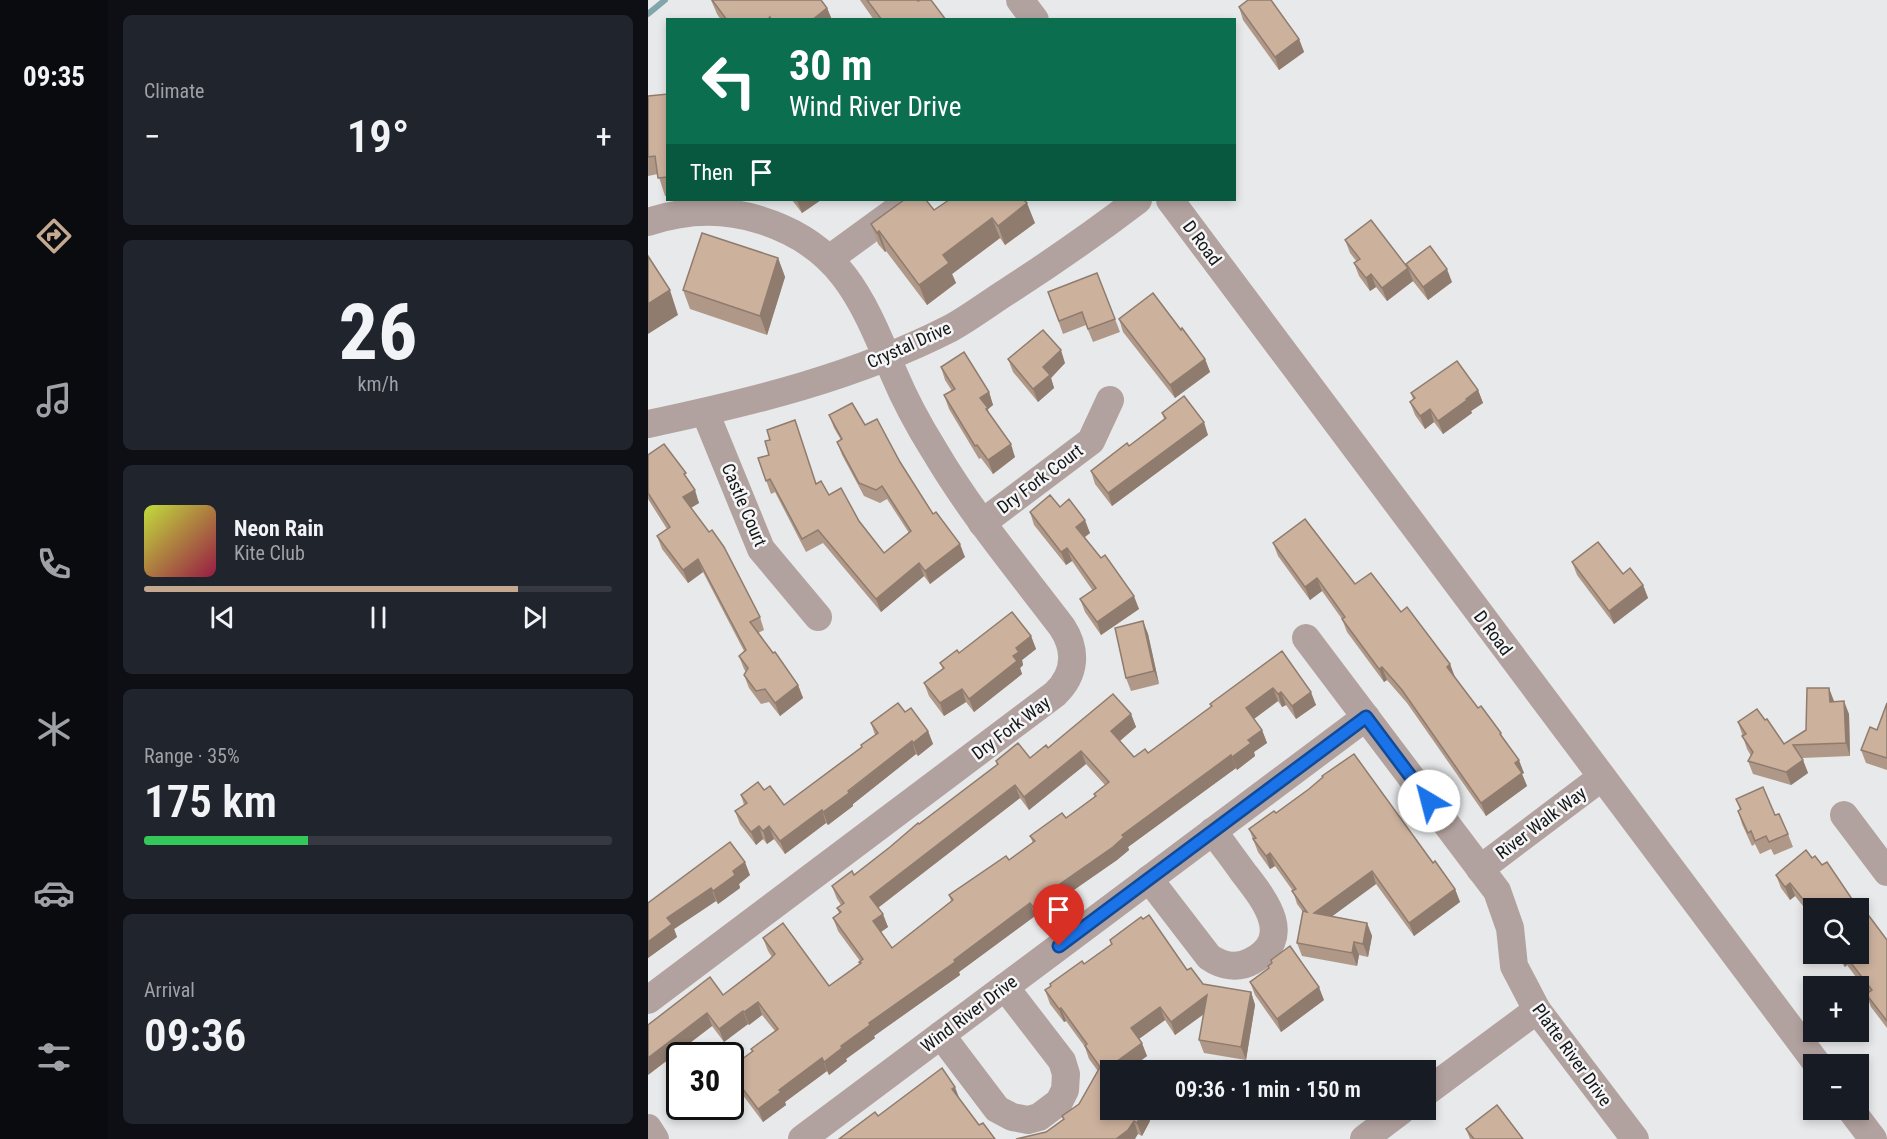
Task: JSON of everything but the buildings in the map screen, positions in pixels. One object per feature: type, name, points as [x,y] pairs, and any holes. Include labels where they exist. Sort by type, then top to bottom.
[{"type":"street","points":[[1020,0],[1034,18]]},
{"type":"street","points":[[829,259],[904,201]]},
{"type":"street","name":"Crystal Drive","points":[[648,424],[807,386],[887,357],[952,327],[1082,243],[1137,201]]},
{"type":"street","name":"D Road","points":[[1171,201],[1810,1054]]},
{"type":"street","name":"Dry Fork Way","points":[[648,222],[684,213],[706,212],[751,217],[792,233],[829,259],[868,312],[921,430],[982,523],[1068,636],[1073,657],[1072,668],[1063,687],[648,1000]]},
{"type":"street","name":"Dry Fork Court","points":[[982,523],[1091,441],[1110,400]]},
{"type":"street","name":"Castle Court","points":[[705,412],[761,549],[818,617]]},
{"type":"street","name":"Platte River Drive","points":[[1306,638],[1497,891],[1510,928],[1514,966],[1537,1010],[1635,1139]]},
{"type":"street","name":"Wind River Drive","points":[[802,1139],[1366,717]]},
{"type":"street","name":"River Walk Way","points":[[1480,869],[1602,777]]},
{"type":"street","points":[[1844,815],[1887,872]]},
{"type":"street","points":[[1149,879],[1209,957],[1218,963],[1238,966],[1257,958],[1271,942],[1274,932],[1271,911],[1213,831]]},
{"type":"street","points":[[941,1035],[997,1109],[1012,1117],[1028,1120],[1039,1117],[1059,1102],[1065,1090],[1066,1074],[1062,1061],[1005,987]]},
{"type":"street","points":[[1436,1085],[1537,1010]]},
{"type":"street","points":[[1364,1139],[1389,1120]]},
{"type":"street","points":[[1859,1120],[1873,1139]]},
{"type":"street","points":[[648,1128],[655,1139]]},
{"type":"waterway","points":[[648,14],[665,0]]},
{"type":"route","points":[[1059,946],[1366,717],[1429,801]]}]
